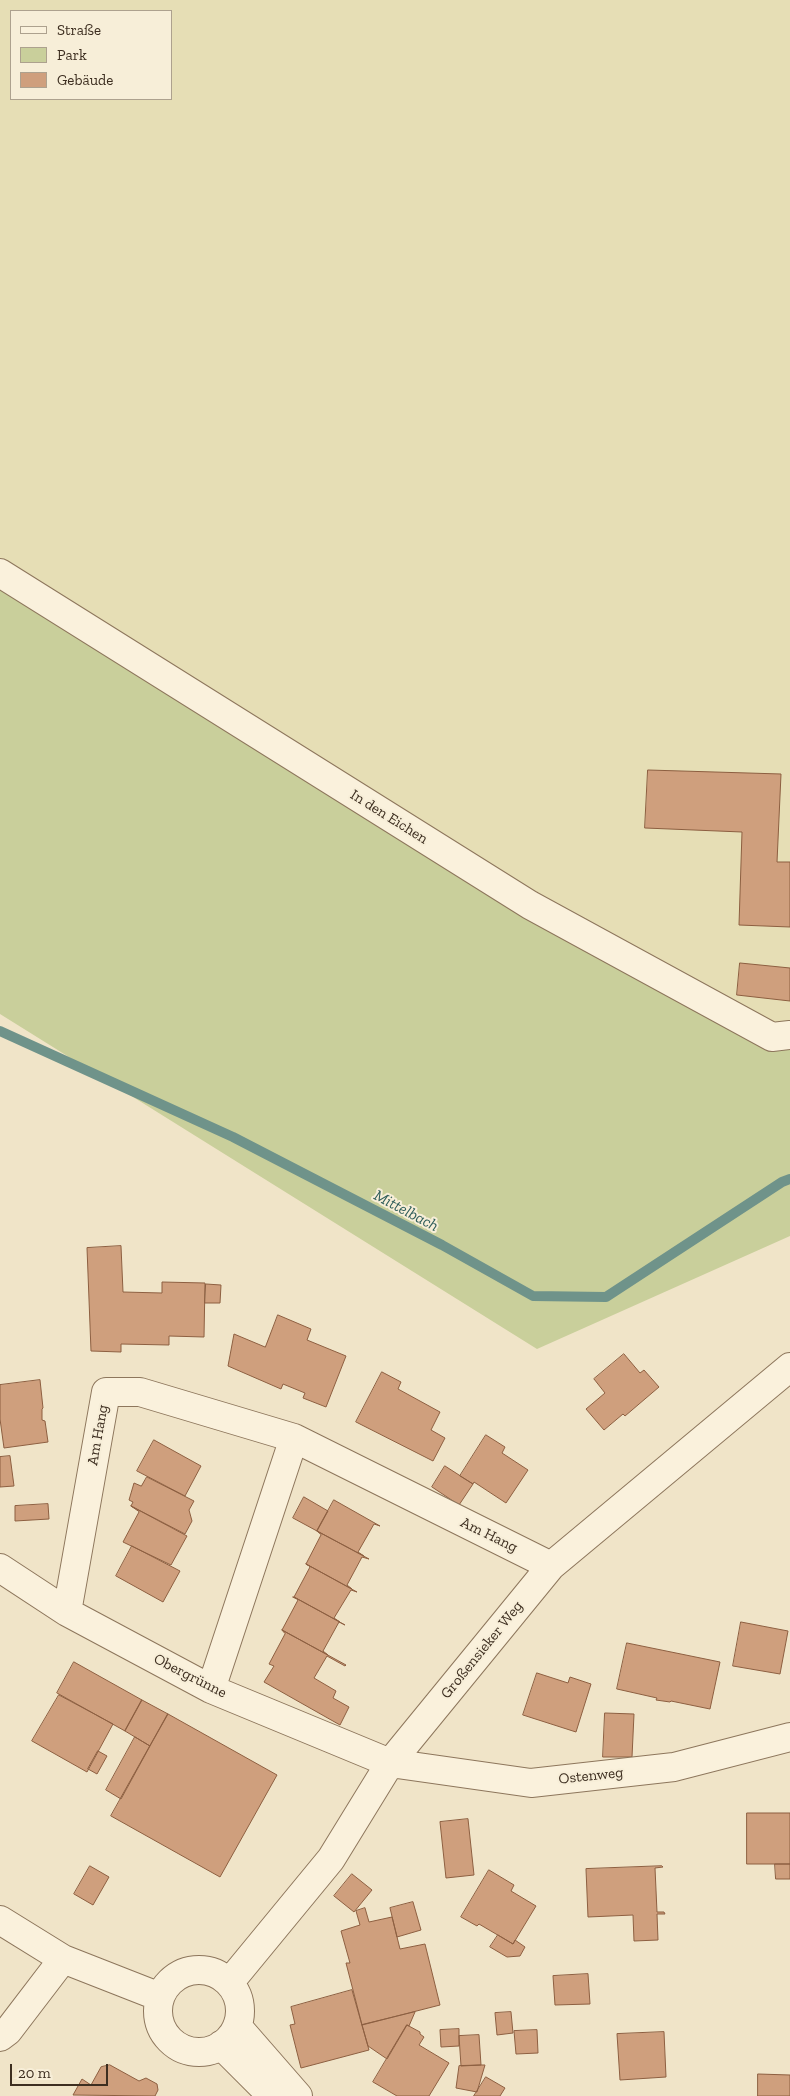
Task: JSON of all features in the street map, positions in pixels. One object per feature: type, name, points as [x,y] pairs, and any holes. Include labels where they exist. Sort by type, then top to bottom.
[{"type":"street","name":"In den Eichen","points":[[0,572],[530,905],[772,1036],[790,1035]]},
{"type":"street","name":"Großensieker Weg","points":[[229,1983],[331,1859],[390,1764],[551,1566],[790,1367]]},
{"type":"street","name":"Am Hang","points":[[68,1612],[106,1392],[140,1392],[294,1438],[551,1566]]},
{"type":"street","points":[[211,1689],[294,1438]]},
{"type":"street","name":"Obergrünne","points":[[0,1568],[68,1612],[211,1689],[390,1764]]},
{"type":"street","name":"Ostenweg","points":[[390,1764],[531,1783],[674,1767],[790,1737]]},
{"type":"street","points":[[0,1920],[63,1959],[160,1997]]},
{"type":"street","points":[[0,2037],[8,2031],[63,1959]]},
{"type":"street","points":[[191,1970],[205,1970],[218,1974],[229,1983],[239,2004],[240,2015],[229,2035],[209,2051],[197,2052],[184,2049],[173,2043],[159,2022],[158,2009],[160,1997],[167,1984],[178,1975],[191,1970]]},
{"type":"street","points":[[229,2035],[265,2089],[280,2096]]},
{"type":"street","points":[[229,2035],[298,2096]]},
{"type":"shaded area","points":[[0,0],[790,0],[790,1020],[773,1026],[548,905],[0,561]]},
{"type":"green space","points":[[0,561],[548,905],[773,1026],[790,1020],[790,1236],[537,1349],[0,1014]]},
{"type":"building","points":[[648,770],[781,774],[777,862],[790,862],[790,927],[739,925],[742,832],[645,828]]},
{"type":"building","points":[[740,963],[790,968],[790,1001],[737,995]]},
{"type":"building","points":[[121,1246],[123,1292],[162,1293],[162,1282],[205,1283],[204,1337],[169,1336],[169,1345],[121,1344],[121,1352],[91,1351],[87,1248]]},
{"type":"building","points":[[206,1284],[221,1285],[220,1303],[205,1303]]},
{"type":"building","points":[[278,1315],[311,1329],[307,1340],[346,1356],[326,1407],[303,1398],[305,1393],[283,1384],[281,1389],[228,1366],[234,1334],[265,1347]]},
{"type":"building","points":[[624,1354],[640,1373],[644,1370],[659,1387],[625,1416],[623,1414],[604,1430],[586,1409],[605,1393],[594,1379]]},
{"type":"building","points":[[382,1372],[401,1382],[398,1389],[440,1412],[431,1430],[445,1438],[433,1461],[356,1422]]},
{"type":"building","points":[[40,1380],[43,1408],[42,1420],[45,1421],[48,1442],[4,1448],[0,1419],[0,1385]]},
{"type":"building","points":[[486,1435],[505,1447],[502,1453],[528,1470],[506,1503],[474,1482],[473,1484],[460,1476]]},
{"type":"building","points":[[154,1440],[201,1466],[185,1496],[137,1471]]},
{"type":"building","points":[[10,1456],[14,1486],[0,1487],[0,1457]]},
{"type":"building","points":[[445,1466],[473,1484],[459,1505],[432,1487]]},
{"type":"building","points":[[147,1477],[194,1501],[189,1510],[192,1521],[185,1534],[131,1506],[133,1502],[129,1500],[134,1483],[141,1486]]},
{"type":"building","points":[[304,1497],[328,1511],[317,1531],[293,1518]]},
{"type":"building","points":[[334,1500],[380,1526],[374,1524],[358,1552],[364,1556],[317,1531]]},
{"type":"building","points":[[48,1504],[49,1519],[15,1521],[15,1506]]},
{"type":"building","points":[[131,1506],[187,1536],[171,1565],[123,1542],[139,1512]]},
{"type":"building","points":[[317,1531],[369,1559],[362,1557],[347,1585],[352,1589],[306,1564],[321,1535]]},
{"type":"building","points":[[132,1546],[180,1571],[163,1602],[116,1576]]},
{"type":"building","points":[[306,1564],[357,1592],[351,1590],[334,1618],[340,1622],[294,1597],[310,1567]]},
{"type":"building","points":[[293,1597],[345,1625],[339,1622],[323,1651],[328,1655],[282,1630],[298,1600]]},
{"type":"building","points":[[741,1622],[788,1631],[780,1674],[733,1666]]},
{"type":"building","points":[[282,1630],[346,1665],[327,1656],[314,1678],[336,1691],[333,1698],[349,1707],[340,1725],[264,1682],[274,1666],[269,1664],[285,1634]]},
{"type":"building","points":[[627,1643],[720,1662],[710,1709],[656,1700],[657,1698],[617,1689]]},
{"type":"building","points":[[74,1662],[142,1700],[125,1731],[57,1693]]},
{"type":"building","points":[[537,1673],[568,1683],[570,1677],[591,1684],[576,1732],[523,1715]]},
{"type":"building","points":[[59,1695],[113,1724],[87,1772],[32,1741]]},
{"type":"building","points":[[142,1700],[168,1714],[150,1746],[125,1731]]},
{"type":"building","points":[[605,1713],[634,1714],[632,1757],[603,1757]]},
{"type":"building","points":[[168,1714],[277,1775],[220,1877],[111,1816]]},
{"type":"building","points":[[135,1737],[150,1746],[121,1799],[106,1790]]},
{"type":"building","points":[[98,1751],[107,1756],[97,1774],[88,1769]]},
{"type":"building","points":[[747,1813],[790,1813],[790,1864],[747,1864]]},
{"type":"building","points":[[468,1819],[474,1875],[446,1878],[440,1822]]},
{"type":"building","points":[[775,1864],[790,1864],[790,1879],[776,1879]]},
{"type":"building","points":[[90,1866],[109,1877],[93,1905],[74,1894]]},
{"type":"building","points":[[662,1866],[655,1868],[657,1912],[664,1912],[665,1914],[657,1914],[658,1940],[634,1941],[633,1915],[588,1917],[586,1869]]},
{"type":"building","points":[[489,1870],[514,1885],[511,1891],[536,1906],[513,1944],[479,1924],[477,1926],[461,1917]]},
{"type":"building","points":[[352,1874],[372,1890],[354,1912],[334,1896]]},
{"type":"building","points":[[413,1902],[421,1930],[397,1937],[390,1908]]},
{"type":"building","points":[[365,1908],[369,1922],[392,1917],[400,1949],[425,1944],[440,2005],[362,2025],[346,1963],[350,1963],[341,1931],[360,1925],[356,1911]]},
{"type":"building","points":[[498,1935],[513,1944],[515,1940],[525,1947],[520,1956],[507,1957],[490,1947]]},
{"type":"building","points":[[588,1974],[590,2004],[555,2005],[553,1976]]},
{"type":"building","points":[[352,1990],[369,2050],[301,2068],[290,2025],[295,2024],[291,2007]]},
{"type":"building","points":[[415,2012],[409,2026],[407,2025],[387,2059],[368,2046],[362,2025]]},
{"type":"building","points":[[511,2012],[513,2033],[497,2035],[495,2013]]},
{"type":"building","points":[[407,2025],[420,2032],[424,2037],[419,2045],[449,2063],[429,2096],[397,2096],[373,2082]]},
{"type":"building","points":[[459,2029],[459,2046],[441,2047],[440,2030]]},
{"type":"building","points":[[537,2030],[538,2053],[516,2054],[514,2031]]},
{"type":"building","points":[[664,2032],[666,2077],[620,2080],[617,2034]]},
{"type":"building","points":[[479,2035],[481,2065],[461,2066],[459,2036]]},
{"type":"building","points":[[110,2065],[139,2081],[146,2078],[157,2084],[158,2090],[155,2096],[73,2095],[82,2079],[91,2085],[101,2067]]},
{"type":"building","points":[[485,2065],[477,2092],[456,2088],[459,2066]]},
{"type":"building","points":[[758,2074],[790,2075],[790,2096],[758,2096]]},
{"type":"building","points":[[486,2077],[505,2088],[500,2096],[474,2096]]},
{"type":"waterway","name":"Mittelbach","points":[[0,1031],[233,1137],[442,1245],[533,1296],[606,1297],[782,1182],[790,1179]]}]
